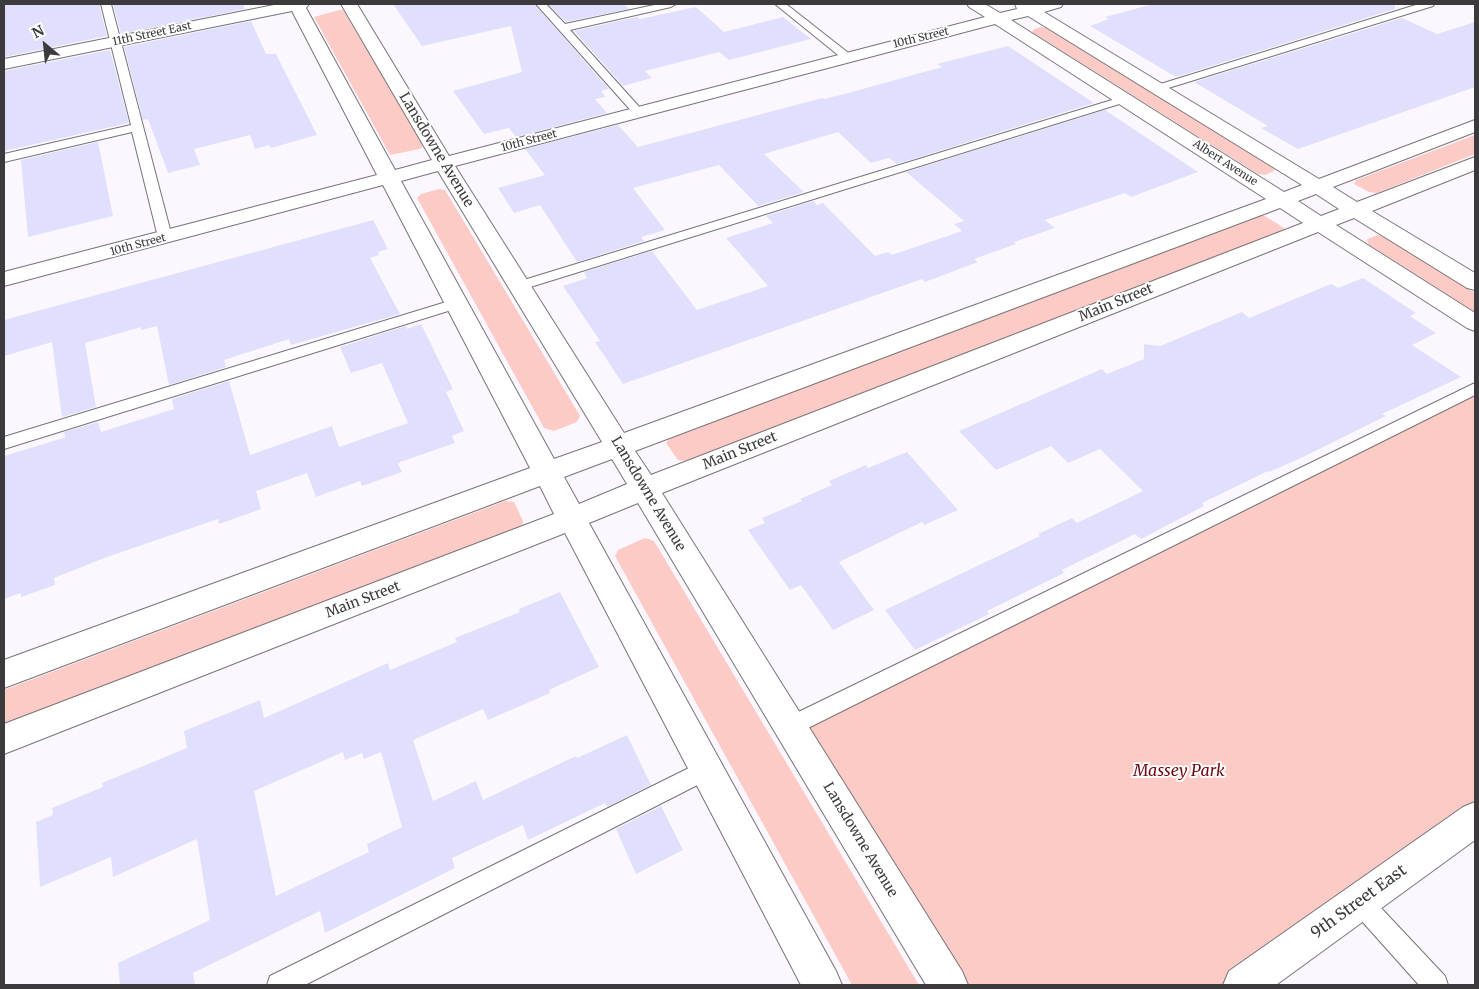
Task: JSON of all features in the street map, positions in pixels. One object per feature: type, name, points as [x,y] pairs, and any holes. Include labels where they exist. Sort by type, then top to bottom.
[{"type":"street","name":"11th Street East","points":[[4,64],[298,4]]},
{"type":"street","points":[[298,4],[388,178],[545,472],[822,985]]},
{"type":"street","name":"Lansdowne Avenue","points":[[349,4],[444,164],[791,726],[948,985]]},
{"type":"street","name":"Albert Avenue","points":[[975,4],[1475,323]]},
{"type":"street","name":"10th Street","points":[[4,279],[998,18],[1026,7],[1056,4]]},
{"type":"street","points":[[1026,7],[1475,283]]},
{"type":"street","points":[[4,674],[1282,200],[1475,126]]},
{"type":"street","name":"Main Street","points":[[4,739],[572,519],[1318,223],[1475,163]]},
{"type":"street","name":"9th Street East","points":[[1243,985],[1475,819]]},
{"type":"lane","points":[[106,4],[166,237]]},
{"type":"lane","points":[[541,4],[638,112]]},
{"type":"lane","points":[[563,28],[671,4]]},
{"type":"lane","points":[[780,4],[847,57]]},
{"type":"lane","points":[[1158,88],[1429,4]]},
{"type":"lane","points":[[519,286],[1126,99]]},
{"type":"lane","points":[[4,158],[138,127]]},
{"type":"lane","points":[[4,443],[456,304]]},
{"type":"lane","points":[[791,726],[1475,388]]},
{"type":"lane","points":[[278,985],[707,769]]},
{"type":"lane","points":[[1359,901],[1436,985]]},
{"type":"green space","points":[[343,10],[424,145],[420,149],[390,155],[314,17]]},
{"type":"green space","points":[[1048,28],[1274,168],[1274,171],[1265,175],[1258,174],[1032,32],[1034,29]]},
{"type":"green space","points":[[1475,135],[1475,154],[1377,193],[1369,192],[1354,184],[1356,180]]},
{"type":"green space","points":[[439,189],[445,190],[580,416],[577,422],[554,431],[544,428],[417,198],[421,194]]},
{"type":"green space","points":[[1260,215],[1265,216],[1284,228],[1284,230],[685,461],[678,460],[666,443],[669,439]]},
{"type":"green space","points":[[1378,235],[1385,237],[1475,293],[1475,312],[1368,244],[1367,239]]},
{"type":"green space","name":"Massey Park","points":[[1475,388],[1475,820],[1246,985],[948,985],[791,726]]},
{"type":"green space","points":[[505,501],[514,502],[523,521],[520,527],[4,726],[4,690]]},
{"type":"green space","points":[[645,538],[654,541],[919,985],[852,985],[615,556],[618,550]]},
{"type":"building","points":[[4,4],[99,4],[107,36],[4,57]]},
{"type":"building","points":[[113,4],[243,4],[245,9],[121,34]]},
{"type":"building","points":[[393,4],[534,4],[609,89],[601,91],[606,97],[595,99],[607,113],[516,137],[509,128],[484,134],[453,91],[522,72],[511,26],[422,46]]},
{"type":"building","points":[[548,4],[624,4],[629,9],[566,22]]},
{"type":"building","points":[[1153,4],[1395,4],[1395,9],[1176,77],[1090,26],[1109,19],[1105,17]]},
{"type":"building","points":[[696,7],[724,32],[783,17],[811,39],[729,60],[719,52],[645,71],[652,78],[623,86],[574,31],[637,17],[640,19]]},
{"type":"building","points":[[1402,18],[1437,34],[1475,22],[1475,87],[1298,149],[1261,128],[1268,126],[1194,82]]},
{"type":"building","points":[[251,21],[266,54],[276,54],[317,135],[271,148],[269,145],[255,149],[250,135],[194,149],[200,165],[168,173],[148,119],[143,120],[124,47]]},
{"type":"building","points":[[1008,46],[1094,103],[897,164],[889,158],[871,163],[838,132],[764,154],[804,192],[758,206],[719,165],[633,188],[665,230],[641,237],[644,241],[577,262],[540,205],[514,213],[498,188],[545,175],[525,149],[618,125],[638,147],[822,98],[852,92],[942,67],[937,64]]},
{"type":"building","points":[[110,50],[129,123],[4,151],[4,71]]},
{"type":"building","points":[[1105,110],[1198,172],[1131,197],[1125,193],[1045,220],[1055,228],[1014,242],[1016,244],[974,259],[978,262],[925,282],[922,279],[623,384],[595,342],[600,341],[563,286],[587,278],[584,272],[652,251],[697,310],[768,286],[726,238],[773,223],[766,216],[813,201],[817,205],[823,203],[875,256],[888,252],[892,255],[962,231],[954,224],[964,221],[906,172]]},
{"type":"building","points":[[98,142],[113,216],[28,237],[21,160]]},
{"type":"building","points":[[373,220],[388,249],[378,252],[379,255],[370,258],[400,314],[291,345],[289,339],[224,360],[226,367],[169,385],[157,326],[141,330],[141,327],[85,343],[96,407],[62,417],[52,342],[4,356],[4,320]]},
{"type":"building","points":[[1363,278],[1416,313],[1410,316],[1436,333],[1412,345],[1461,377],[1382,414],[1386,416],[1303,457],[1268,471],[1202,503],[1204,506],[1141,539],[1135,534],[1062,570],[1064,573],[987,611],[989,614],[915,650],[885,610],[1040,536],[1038,534],[1072,518],[1077,523],[1143,491],[1100,449],[1068,463],[1051,446],[996,470],[959,431],[1102,369],[1107,374],[1144,359],[1144,344],[1160,346],[1242,312],[1249,318],[1331,284],[1338,288]]},
{"type":"building","points":[[421,324],[453,389],[446,392],[464,431],[452,436],[455,443],[400,462],[398,464],[402,472],[362,486],[360,481],[316,497],[307,473],[256,491],[261,509],[219,524],[218,519],[107,557],[54,578],[55,585],[21,597],[21,593],[4,599],[4,456],[65,438],[64,432],[98,422],[101,432],[174,409],[172,399],[229,381],[250,455],[332,426],[339,447],[408,423],[382,363],[351,373],[340,347],[406,326],[407,329]]},
{"type":"building","points":[[907,452],[958,510],[924,525],[922,522],[839,562],[874,610],[833,630],[801,585],[790,590],[748,530],[765,523],[762,518],[802,501],[800,499],[832,485],[829,481],[866,465],[868,468]]},
{"type":"building","points":[[560,592],[599,667],[549,690],[550,693],[488,720],[483,709],[413,740],[433,801],[476,781],[483,800],[576,756],[577,758],[627,735],[651,785],[607,807],[605,803],[528,840],[523,825],[452,858],[455,868],[325,933],[320,911],[193,973],[195,985],[120,985],[118,963],[210,920],[197,839],[113,877],[111,857],[40,887],[36,822],[53,815],[52,808],[103,787],[102,783],[187,748],[184,731],[260,700],[264,718],[388,663],[390,670],[457,642],[455,638],[520,612],[519,609]],"holes":[[[343,752],[345,760],[362,753],[364,759],[381,752],[402,827],[367,844],[369,852],[276,896],[254,791]]]},
{"type":"building","points":[[661,806],[683,850],[636,874],[616,829]]}]
